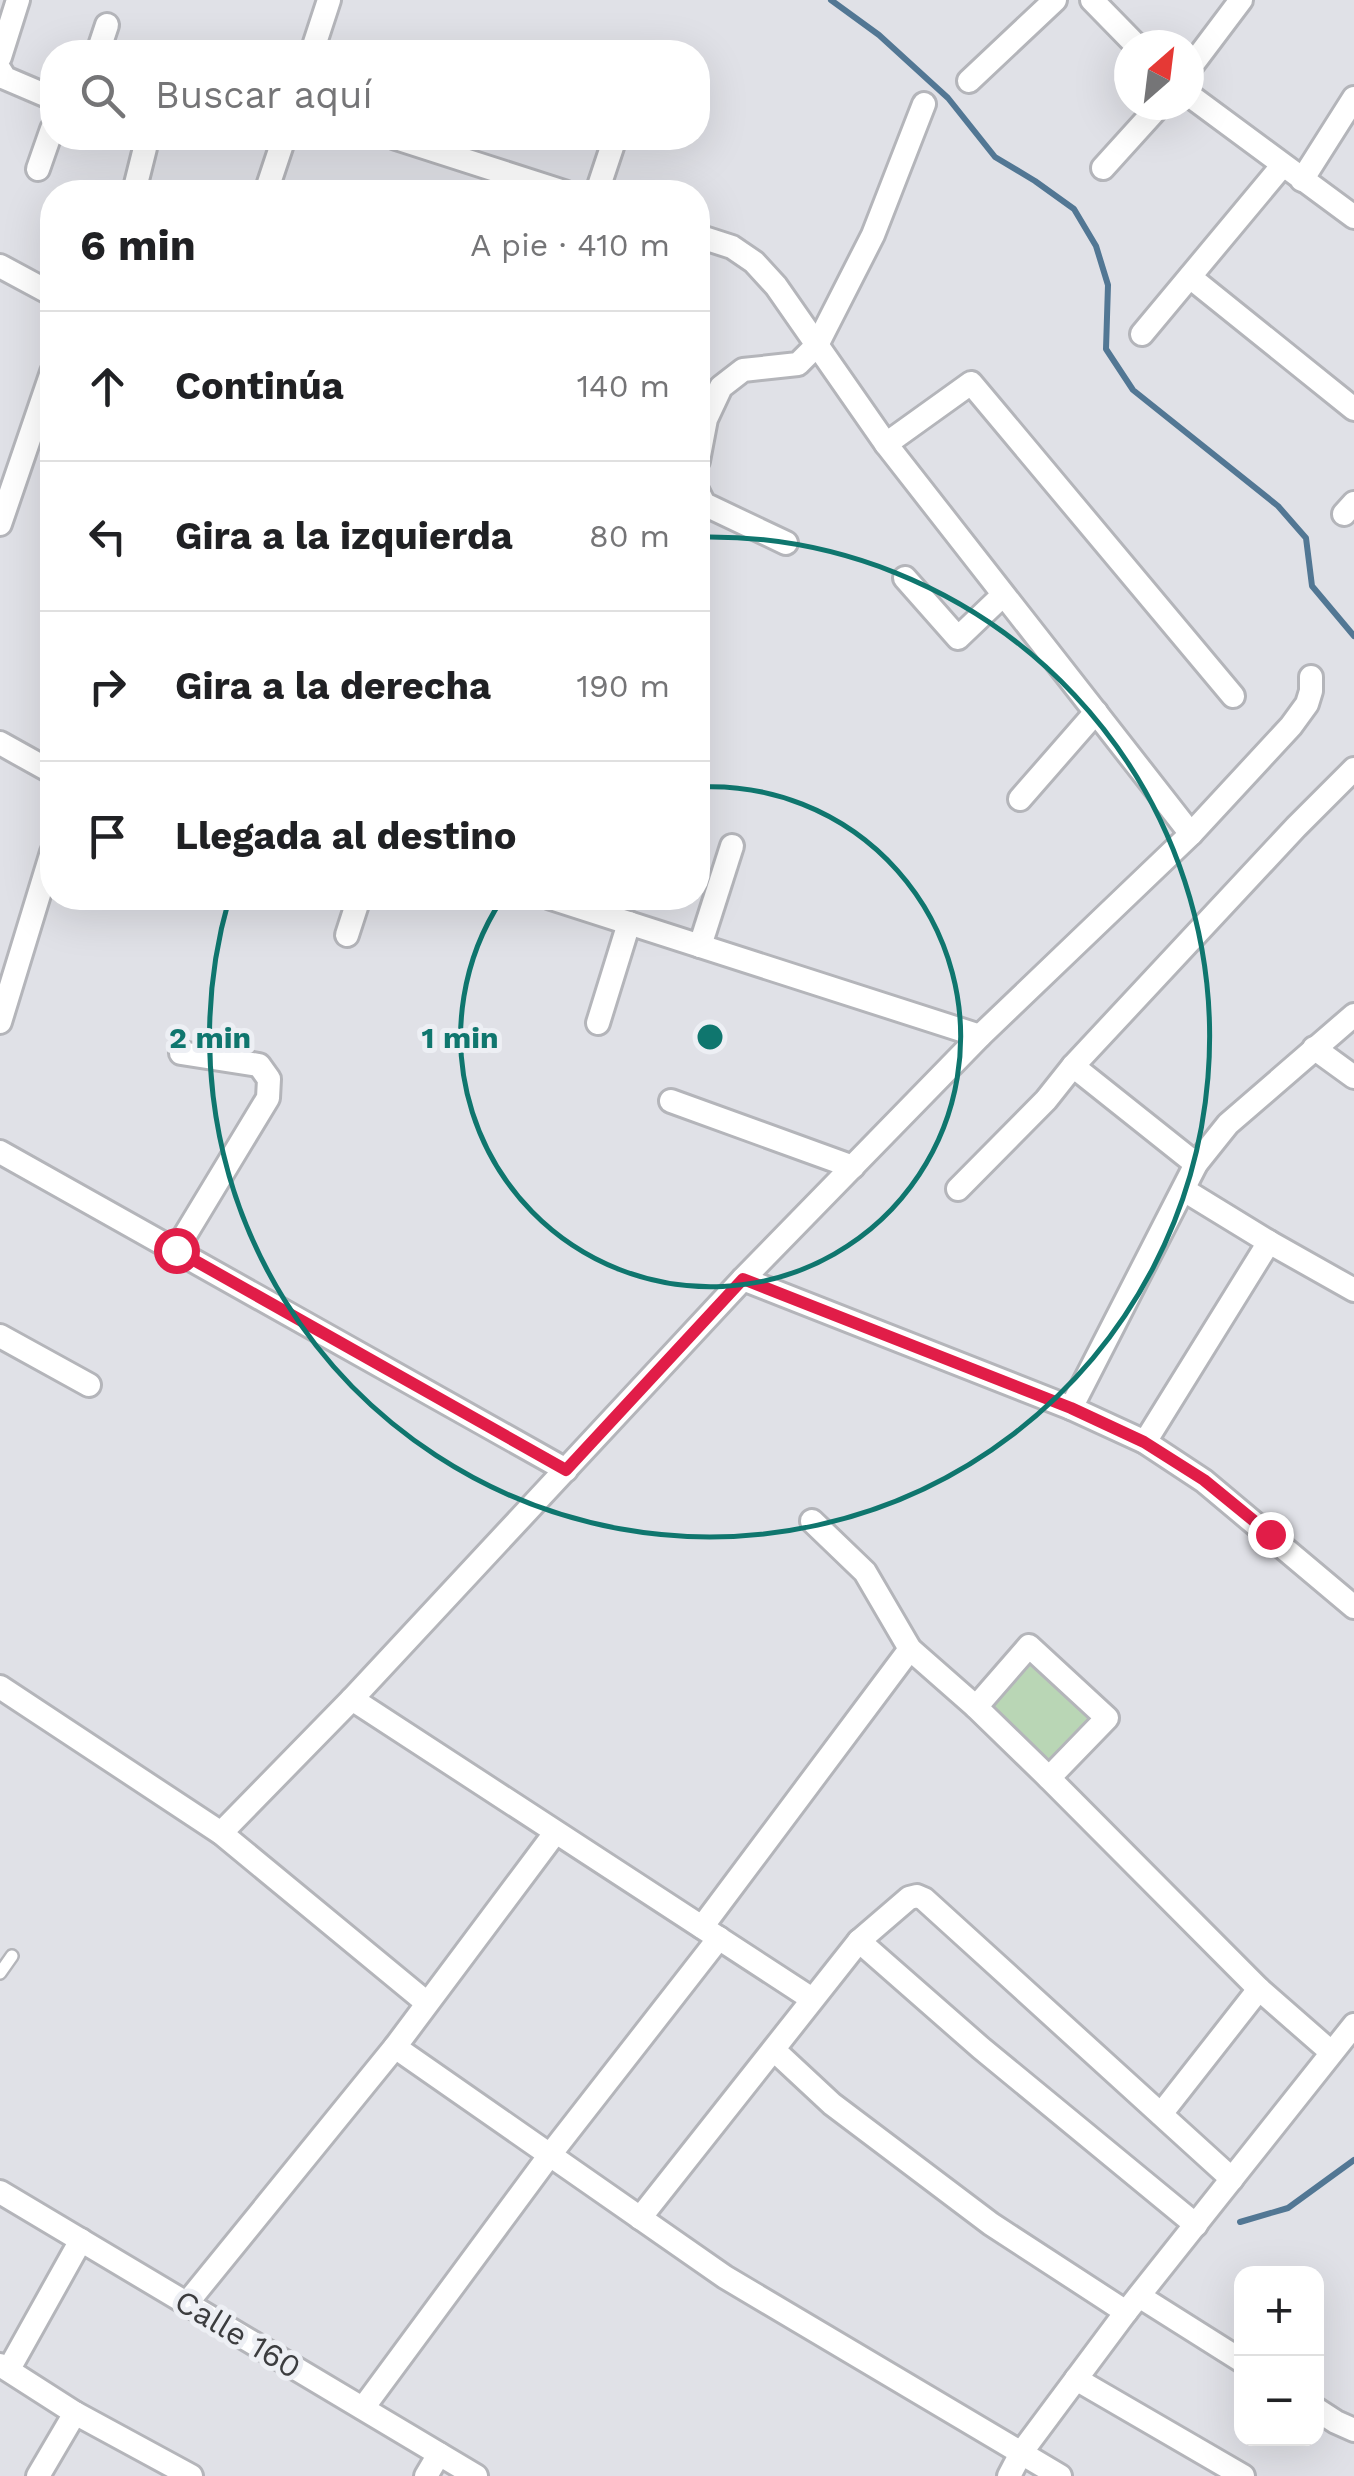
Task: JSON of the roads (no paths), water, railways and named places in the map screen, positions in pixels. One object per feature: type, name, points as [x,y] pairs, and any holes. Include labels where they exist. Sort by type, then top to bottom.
[{"type":"street","points":[[0,56],[18,0]]},
{"type":"street","points":[[316,40],[329,0]]},
{"type":"street","points":[[969,81],[1054,0]]},
{"type":"street","points":[[1092,0],[1121,30]]},
{"type":"street","points":[[1204,49],[1241,0]]},
{"type":"street","points":[[102,40],[107,25]]},
{"type":"street","points":[[0,70],[5,78],[40,93]]},
{"type":"street","points":[[1302,180],[1354,98]]},
{"type":"street","points":[[710,410],[721,387],[743,370],[798,364],[817,345],[873,235],[924,104]]},
{"type":"street","points":[[1204,106],[1354,218]]},
{"type":"street","points":[[1103,168],[1146,120]]},
{"type":"street","points":[[38,170],[45,150]]},
{"type":"street","points":[[137,180],[145,150]]},
{"type":"street","points":[[270,180],[280,150]]},
{"type":"street","points":[[433,150],[527,180]]},
{"type":"street","points":[[601,180],[611,150]]},
{"type":"street","points":[[1142,334],[1282,166]]},
{"type":"street","points":[[710,240],[732,247],[754,262],[776,286],[886,444],[1191,834]]},
{"type":"street","points":[[0,266],[40,288]]},
{"type":"street","points":[[1190,277],[1354,410]]},
{"type":"street","points":[[886,444],[971,383],[1234,696]]},
{"type":"street","points":[[0,524],[40,407]]},
{"type":"street","points":[[710,507],[786,544]]},
{"type":"street","points":[[905,578],[958,638],[1004,594]]},
{"type":"street","points":[[221,1833],[352,1699],[743,1279],[980,1036],[1191,834],[1291,726],[1307,704],[1311,677]]},
{"type":"street","points":[[1020,799],[1096,712]]},
{"type":"street","points":[[0,743],[40,765]]},
{"type":"street","points":[[958,1189],[1046,1100],[1073,1066],[1354,768]]},
{"type":"street","points":[[700,946],[732,846]]},
{"type":"street","points":[[0,1022],[40,891]]},
{"type":"street","points":[[347,935],[355,910]]},
{"type":"street","points":[[588,910],[980,1036]]},
{"type":"street","points":[[598,1023],[629,923]]},
{"type":"street","points":[[1071,1408],[1196,1164],[1228,1124],[1354,1015]]},
{"type":"street","points":[[1314,1048],[1354,1076]]},
{"type":"street","points":[[176,1250],[268,1098],[269,1079],[260,1065],[182,1053]]},
{"type":"street","points":[[1073,1066],[1196,1164]]},
{"type":"street","points":[[671,1101],[853,1167]]},
{"type":"street","points":[[4,1164],[176,1250],[566,1470]]},
{"type":"street","points":[[1184,1190],[1354,1290]]},
{"type":"street","points":[[1144,1442],[1268,1242]]},
{"type":"street","points":[[743,1279],[1071,1408],[1144,1442],[1204,1480],[1354,1607]]},
{"type":"street","points":[[0,1336],[90,1385]]},
{"type":"street","points":[[812,1521],[865,1572],[910,1649],[1050,1778],[1258,1989],[1332,2052]]},
{"type":"street","points":[[976,1707],[1029,1646],[1106,1718],[1050,1778]]},
{"type":"street","points":[[363,2408],[550,2156],[910,1649]]},
{"type":"street","points":[[0,1687],[221,1833],[427,2003]]},
{"type":"street","points":[[352,1699],[812,1999]]},
{"type":"street","points":[[187,2303],[395,2048],[555,1833]]},
{"type":"street","points":[[640,2218],[859,1941],[909,1898],[918,1896],[1232,2179]]},
{"type":"street","points":[[859,1941],[981,2048],[1196,2225]]},
{"type":"street","points":[[1161,2114],[1258,1989]]},
{"type":"street","points":[[1008,2476],[1021,2453],[1133,2304],[1354,2025]]},
{"type":"street","points":[[395,2048],[725,2277],[1060,2476]]},
{"type":"street","points":[[774,2050],[832,2104],[991,2224],[1234,2358]]},
{"type":"street","name":"Calle 160","points":[[0,2192],[476,2476]]},
{"type":"street","points":[[82,2240],[4,2367],[189,2476]]},
{"type":"street","points":[[1076,2380],[1243,2476]]},
{"type":"street","points":[[38,2476],[75,2412]]},
{"type":"street","points":[[1324,2414],[1354,2430]]},
{"type":"street","points":[[426,2476],[439,2454]]},
{"type":"lane","points":[[0,1973],[12,1956]]},
{"type":"waterway","points":[[831,0],[879,35],[948,98],[995,157],[1074,209],[1096,246],[1108,285],[1106,349],[1133,390],[1278,506],[1306,538],[1312,586],[1354,636]]},
{"type":"waterway","points":[[1240,2222],[1288,2208],[1354,2160]]}]
